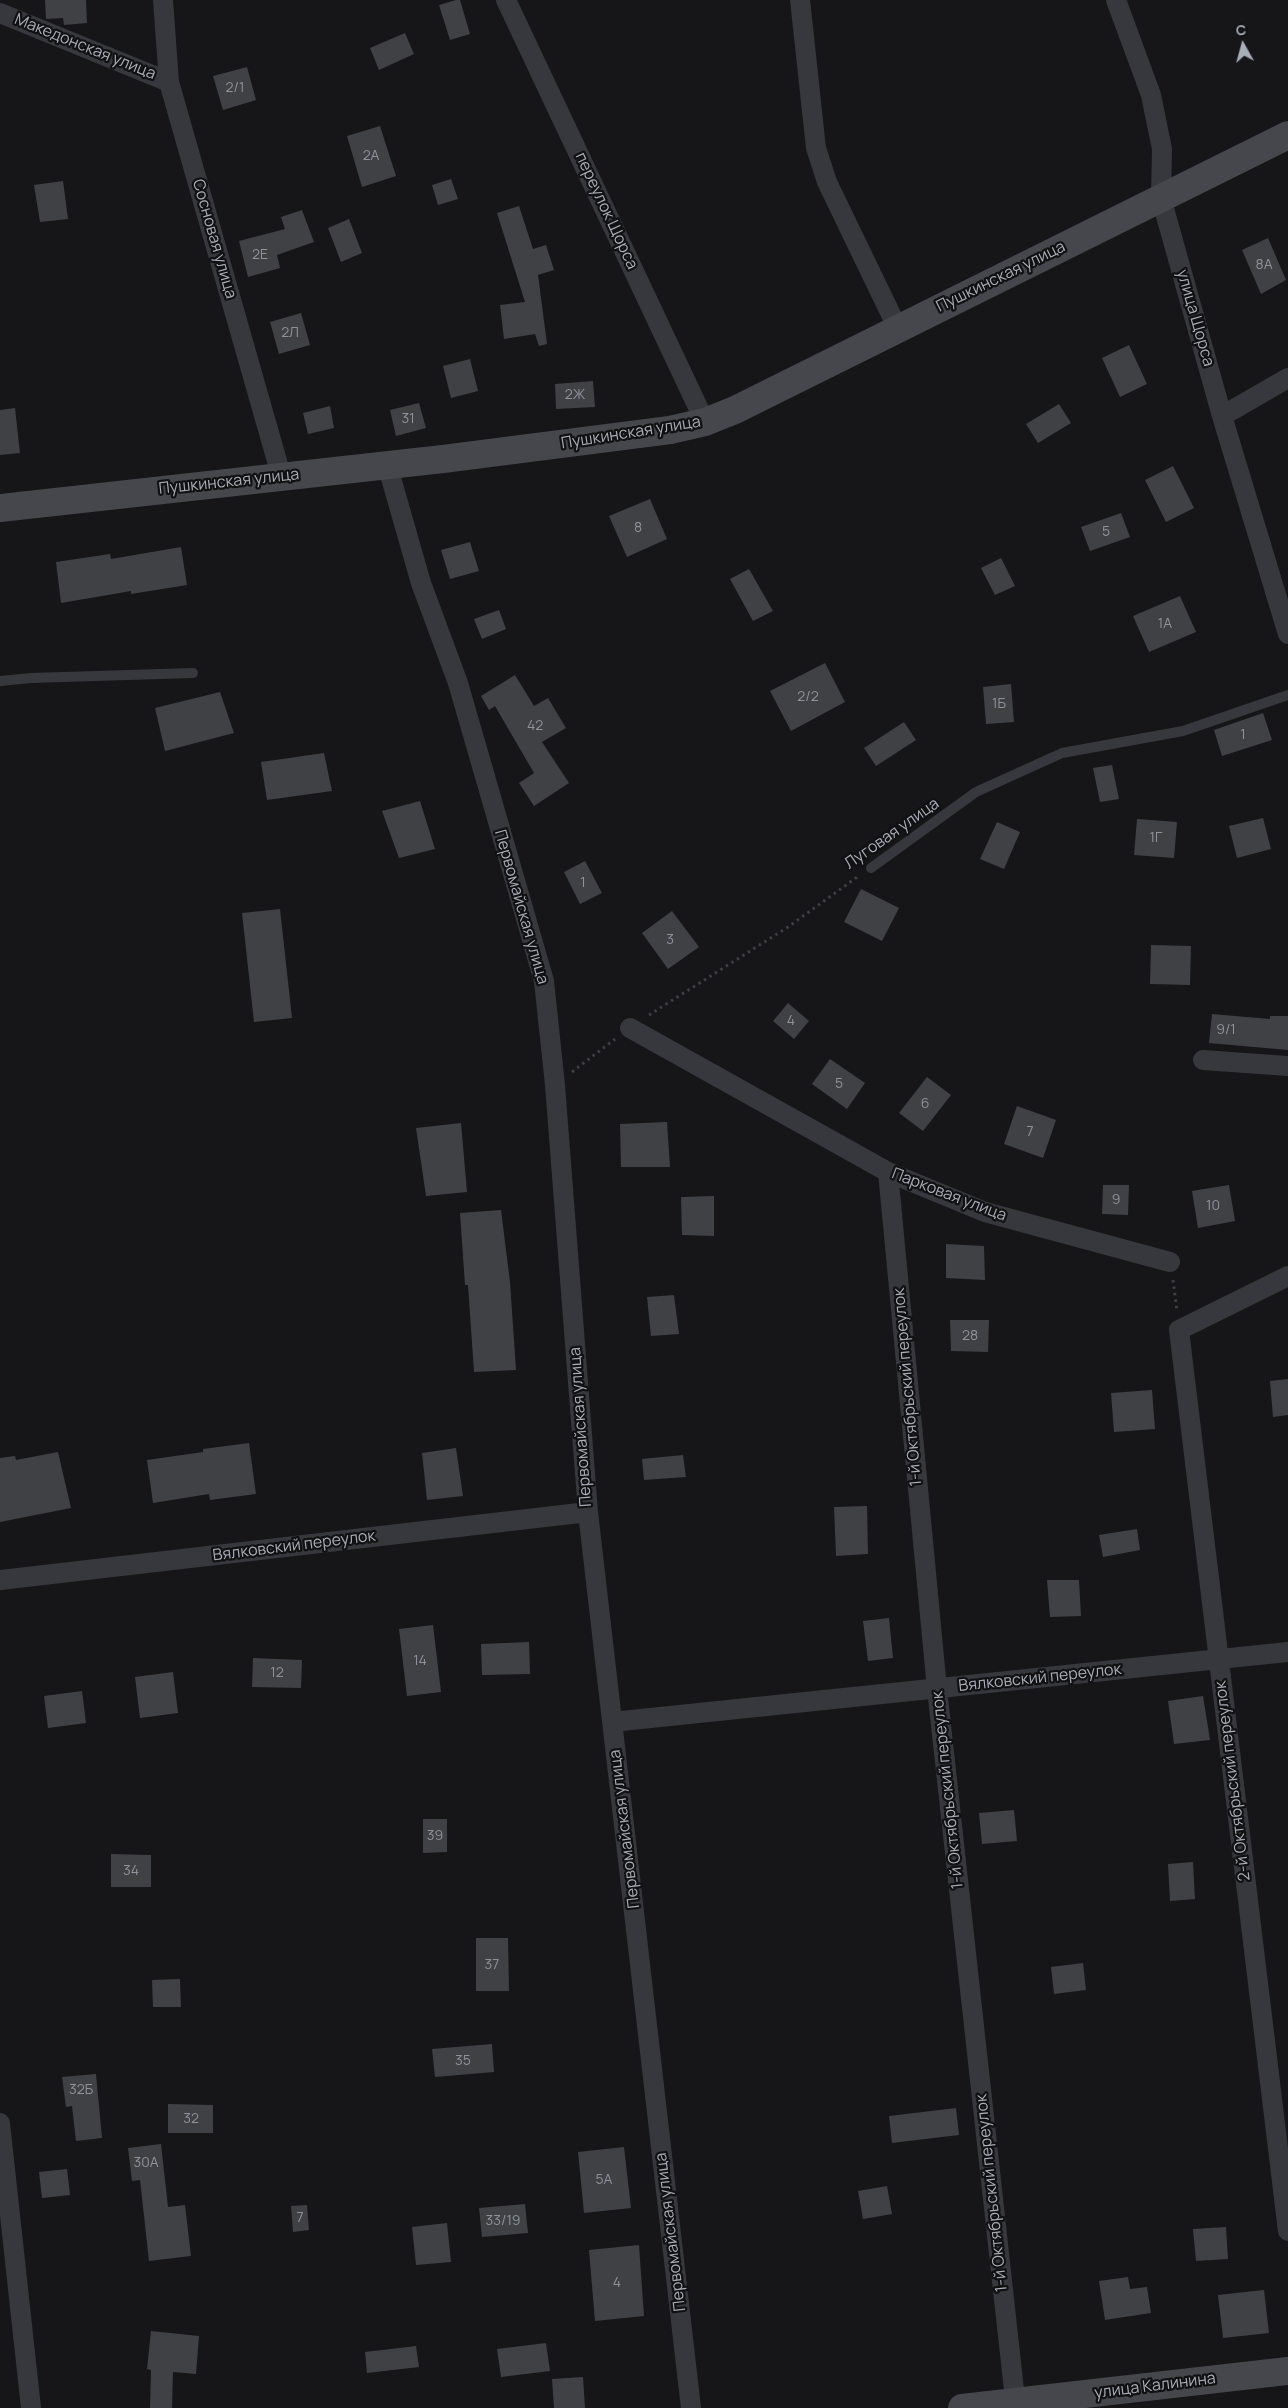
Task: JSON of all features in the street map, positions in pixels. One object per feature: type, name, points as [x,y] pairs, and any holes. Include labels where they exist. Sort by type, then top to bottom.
[{"type":"street","name":"Сосновая улица","points":[[163,0],[170,82],[281,476]]},
{"type":"street","name":"переулок Щорса","points":[[506,0],[705,422]]},
{"type":"street","points":[[800,0],[819,156],[827,182],[898,329]]},
{"type":"street","name":"улица Щорса","points":[[1116,0],[1151,95],[1162,149],[1161,198],[1222,416],[1288,634]]},
{"type":"street","name":"Македонская улица","points":[[0,12],[170,82]]},
{"type":"street","name":"Пушкинская улица","points":[[0,508],[670,430],[705,422],[735,410],[1288,135]]},
{"type":"street","points":[[1222,416],[1288,378]]},
{"type":"street","name":"Первомайская улица","points":[[387,464],[421,582],[458,683],[544,980],[555,1085],[588,1512],[692,2408]]},
{"type":"street","name":"Парковая улица","points":[[630,1028],[888,1172],[986,1212],[1170,1262]]},
{"type":"street","points":[[1203,1060],[1288,1066]]},
{"type":"street","name":"1-й Октябрьский переулок","points":[[888,1172],[937,1689],[1015,2405]]},
{"type":"street","points":[[1179,1330],[1288,1276]]},
{"type":"street","name":"2-й Октябрьский переулок","points":[[1179,1330],[1288,2231]]},
{"type":"street","name":"Вялковский переулок","points":[[0,1580],[588,1512]]},
{"type":"street","name":"Вялковский переулок","points":[[612,1722],[1288,1652]]},
{"type":"street","points":[[0,2123],[4,2191],[31,2408]]},
{"type":"street","name":"улица Калинина","points":[[962,2408],[1015,2405],[1288,2371]]},
{"type":"lane","points":[[0,681],[31,678],[193,672]]},
{"type":"lane","name":"Луговая улица","points":[[871,868],[976,792],[1062,753],[1183,731],[1288,695]]},
{"type":"path","name":"Луговая улица","points":[[555,1085],[630,1028],[788,927],[871,868]]},
{"type":"path","points":[[1170,1262],[1179,1330]]},
{"type":"building","points":[[45,0],[86,0],[87,23],[64,25],[63,18],[46,19]]},
{"type":"building","points":[[460,0],[470,34],[450,40],[439,5]]},
{"type":"building","points":[[405,33],[414,54],[379,70],[370,48]]},
{"type":"building","points":[[247,67],[256,100],[223,110],[213,76]]},
{"type":"building","points":[[380,126],[396,176],[362,187],[347,136]]},
{"type":"building","points":[[451,179],[458,199],[438,205],[432,185]]},
{"type":"building","points":[[63,181],[68,219],[40,222],[34,185]]},
{"type":"building","points":[[519,206],[533,249],[546,245],[554,270],[538,275],[547,344],[539,346],[535,334],[504,339],[500,305],[525,302],[497,213]]},
{"type":"building","points":[[302,210],[314,242],[277,255],[280,268],[248,277],[239,241],[285,229],[281,217]]},
{"type":"building","points":[[349,219],[362,253],[341,262],[328,228]]},
{"type":"building","points":[[1268,238],[1286,280],[1261,294],[1242,250]]},
{"type":"building","points":[[301,313],[310,345],[279,354],[270,322]]},
{"type":"building","points":[[1129,345],[1147,384],[1120,397],[1102,358]]},
{"type":"building","points":[[470,359],[478,391],[451,398],[443,366]]},
{"type":"building","points":[[593,381],[595,407],[556,409],[555,384]]},
{"type":"building","points":[[419,403],[426,428],[396,436],[390,410]]},
{"type":"building","points":[[1059,404],[1071,423],[1038,443],[1026,424]]},
{"type":"building","points":[[330,406],[334,428],[308,434],[303,413]]},
{"type":"building","points":[[15,408],[20,453],[0,455],[0,410]]},
{"type":"building","points":[[1173,466],[1194,508],[1166,522],[1145,480]]},
{"type":"building","points":[[650,499],[667,539],[627,557],[609,516]]},
{"type":"building","points":[[1121,513],[1130,537],[1090,551],[1081,527]]},
{"type":"building","points":[[470,542],[479,571],[450,579],[441,550]]},
{"type":"building","points":[[181,547],[187,585],[131,594],[131,591],[61,603],[56,562],[110,554],[111,559]]},
{"type":"building","points":[[1001,558],[1015,586],[995,595],[981,568]]},
{"type":"building","points":[[749,569],[773,611],[753,621],[730,579]]},
{"type":"building","points":[[1180,596],[1196,632],[1149,652],[1133,616]]},
{"type":"building","points":[[499,610],[506,629],[482,639],[474,619]]},
{"type":"building","points":[[825,663],[845,702],[791,731],[770,691]]},
{"type":"building","points":[[515,675],[534,706],[548,698],[566,728],[542,742],[569,783],[534,806],[519,783],[534,773],[495,706],[489,710],[481,696]]},
{"type":"building","points":[[1011,684],[1014,722],[986,724],[983,687]]},
{"type":"building","points":[[220,692],[234,733],[165,751],[155,708]]},
{"type":"building","points":[[1263,713],[1272,740],[1222,756],[1214,730]]},
{"type":"building","points":[[904,722],[916,740],[876,766],[864,748]]},
{"type":"building","points":[[324,753],[332,791],[267,800],[261,762]]},
{"type":"building","points":[[1112,765],[1119,799],[1100,802],[1093,768]]},
{"type":"building","points":[[420,801],[435,849],[399,858],[382,811]]},
{"type":"building","points":[[1263,818],[1271,849],[1237,858],[1229,826]]},
{"type":"building","points":[[1137,819],[1177,822],[1174,858],[1134,855]]},
{"type":"building","points":[[997,822],[1020,832],[1004,869],[980,859]]},
{"type":"building","points":[[585,861],[602,893],[580,904],[564,872]]},
{"type":"building","points":[[861,889],[899,908],[882,941],[844,922]]},
{"type":"building","points":[[280,909],[292,1018],[254,1022],[242,913]]},
{"type":"building","points":[[672,911],[699,947],[668,969],[642,933]]},
{"type":"building","points":[[1151,945],[1191,946],[1190,985],[1150,984]]},
{"type":"building","points":[[788,1003],[809,1021],[794,1039],[773,1021]]},
{"type":"building","points":[[1212,1014],[1270,1019],[1270,1016],[1288,1016],[1288,1050],[1209,1043]]},
{"type":"building","points":[[830,1059],[865,1083],[847,1109],[812,1084]]},
{"type":"building","points":[[927,1077],[951,1095],[923,1131],[899,1113]]},
{"type":"building","points":[[1017,1106],[1056,1120],[1043,1158],[1004,1144]]},
{"type":"building","points":[[667,1122],[670,1167],[621,1167],[620,1124]]},
{"type":"building","points":[[461,1123],[467,1192],[426,1196],[416,1128]]},
{"type":"building","points":[[1103,1185],[1129,1185],[1128,1215],[1102,1214]]},
{"type":"building","points":[[1229,1185],[1235,1221],[1198,1228],[1192,1191]]},
{"type":"building","points":[[714,1196],[714,1236],[682,1235],[681,1197]]},
{"type":"building","points":[[501,1210],[510,1282],[516,1370],[474,1372],[468,1285],[465,1285],[460,1213]]},
{"type":"building","points":[[946,1244],[984,1246],[985,1280],[946,1278]]},
{"type":"building","points":[[674,1295],[679,1334],[651,1336],[647,1297]]},
{"type":"building","points":[[950,1320],[989,1320],[988,1352],[951,1351]]},
{"type":"building","points":[[1288,1379],[1288,1415],[1273,1417],[1270,1381]]},
{"type":"building","points":[[1152,1390],[1155,1429],[1114,1432],[1111,1393]]},
{"type":"building","points":[[249,1443],[256,1494],[210,1500],[209,1494],[153,1503],[147,1460],[203,1452],[203,1449]]},
{"type":"building","points":[[456,1448],[463,1496],[427,1500],[422,1453]]},
{"type":"building","points":[[58,1452],[71,1508],[0,1522],[0,1458],[15,1456],[16,1460]]},
{"type":"building","points":[[683,1455],[686,1477],[644,1480],[642,1459]]},
{"type":"building","points":[[867,1506],[868,1554],[836,1556],[834,1507]]},
{"type":"building","points":[[1137,1529],[1140,1550],[1103,1557],[1099,1535]]},
{"type":"building","points":[[1047,1580],[1079,1580],[1081,1616],[1050,1617]]},
{"type":"building","points":[[889,1618],[893,1658],[868,1661],[863,1621]]},
{"type":"building","points":[[433,1625],[441,1692],[407,1696],[399,1629]]},
{"type":"building","points":[[529,1642],[530,1674],[482,1675],[481,1644]]},
{"type":"building","points":[[253,1658],[302,1660],[301,1688],[252,1687]]},
{"type":"building","points":[[173,1672],[178,1713],[140,1718],[135,1677]]},
{"type":"building","points":[[82,1691],[86,1723],[48,1728],[44,1696]]},
{"type":"building","points":[[1203,1696],[1210,1740],[1174,1744],[1168,1701]]},
{"type":"building","points":[[1014,1810],[1017,1841],[982,1844],[979,1813]]},
{"type":"building","points":[[423,1819],[447,1819],[447,1852],[423,1853]]},
{"type":"building","points":[[111,1854],[151,1855],[151,1887],[111,1887]]},
{"type":"building","points":[[1193,1862],[1195,1899],[1170,1901],[1168,1864]]},
{"type":"building","points":[[476,1938],[508,1938],[509,1991],[476,1991]]},
{"type":"building","points":[[1083,1963],[1086,1990],[1054,1994],[1051,1967]]},
{"type":"building","points":[[180,1979],[181,2007],[153,2007],[152,1980]]},
{"type":"building","points":[[492,2044],[494,2072],[435,2077],[432,2049]]},
{"type":"building","points":[[96,2074],[102,2138],[76,2141],[72,2106],[66,2107],[62,2077]]},
{"type":"building","points":[[168,2104],[213,2105],[213,2133],[168,2133]]},
{"type":"building","points":[[956,2108],[959,2135],[892,2143],[889,2116]]},
{"type":"building","points":[[161,2144],[168,2207],[185,2205],[191,2256],[149,2261],[140,2180],[132,2181],[128,2148]]},
{"type":"building","points":[[624,2147],[631,2208],[584,2213],[578,2152]]},
{"type":"building","points":[[67,2169],[70,2195],[42,2198],[39,2172]]},
{"type":"building","points":[[887,2186],[892,2214],[863,2219],[858,2191]]},
{"type":"building","points":[[525,2204],[528,2233],[482,2237],[479,2208]]},
{"type":"building","points":[[307,2205],[309,2230],[293,2232],[291,2206]]},
{"type":"building","points":[[447,2223],[451,2262],[416,2265],[412,2227]]},
{"type":"building","points":[[1226,2227],[1228,2259],[1196,2261],[1193,2229]]},
{"type":"building","points":[[639,2245],[644,2316],[595,2321],[589,2250]]},
{"type":"building","points":[[1128,2277],[1130,2289],[1147,2287],[1151,2313],[1105,2320],[1099,2281]]},
{"type":"building","points":[[1264,2290],[1269,2333],[1223,2338],[1218,2295]]},
{"type":"building","points":[[151,2331],[199,2336],[196,2374],[173,2372],[172,2408],[150,2408],[151,2370],[147,2369]]},
{"type":"building","points":[[546,2343],[550,2371],[501,2377],[497,2349]]},
{"type":"building","points":[[416,2346],[419,2367],[367,2373],[365,2352]]},
{"type":"building","points":[[583,2377],[585,2408],[554,2408],[552,2379]]}]
